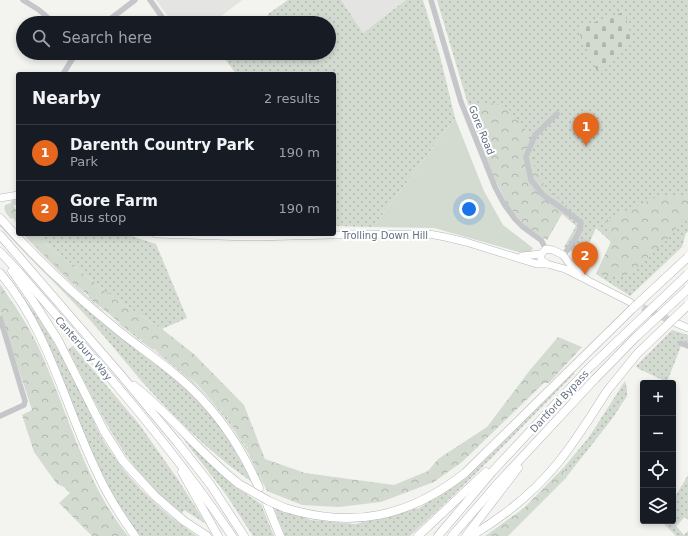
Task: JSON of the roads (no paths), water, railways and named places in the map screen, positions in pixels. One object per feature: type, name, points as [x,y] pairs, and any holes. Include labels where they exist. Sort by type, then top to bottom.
[{"type":"highway","points":[[0,210],[16,229]]},
{"type":"highway","points":[[0,218],[22,243],[88,305],[177,375],[204,401],[223,423],[236,442],[259,488]]},
{"type":"highway","name":"Canterbury Way","points":[[0,235],[121,375]]},
{"type":"highway","points":[[22,236],[45,264]]},
{"type":"highway","points":[[0,253],[58,340],[104,431],[120,456],[155,496],[176,515],[205,535]]},
{"type":"highway","name":"Canterbury Way","points":[[0,253],[167,445]]},
{"type":"highway","points":[[121,375],[147,396],[207,455],[240,484],[269,501],[285,508],[313,515],[350,518],[394,512],[426,499],[465,473],[632,308],[688,257]]},
{"type":"highway","points":[[0,273],[23,305],[42,340],[96,472],[117,510],[135,536]]},
{"type":"highway","name":"Dartford Bypass","points":[[438,536],[484,482],[587,370],[688,274]]},
{"type":"highway","name":"Dartford Bypass","points":[[452,536],[551,425],[636,337],[688,289]]},
{"type":"highway","points":[[471,536],[516,505],[548,475],[571,446],[615,380],[637,354],[688,305]]},
{"type":"highway","points":[[121,375],[210,484],[244,536]]},
{"type":"highway","points":[[418,536],[479,480],[498,459],[544,416]]},
{"type":"highway","points":[[466,536],[551,425]]},
{"type":"highway","points":[[167,445],[218,536]]},
{"type":"highway","points":[[167,445],[198,486],[232,536]]},
{"type":"highway","points":[[266,504],[280,536]]},
{"type":"main road","points":[[1,198],[16,195]]},
{"type":"main road","name":"Trolling Down Hill","points":[[336,234],[429,234],[445,236],[516,256],[537,264],[560,267],[586,279]]},
{"type":"main road","name":"Trolling Down Hill","points":[[219,236],[277,236]]},
{"type":"main road","points":[[546,264],[541,260],[543,251],[553,250],[564,257],[586,279],[630,302]]},
{"type":"main road","name":"Trolling Down Hill","points":[[516,256],[528,256],[543,251]]},
{"type":"main road","points":[[560,267],[564,262],[564,257]]},
{"type":"main road","points":[[676,323],[688,328]]},
{"type":"street","points":[[23,0],[40,10],[46,16]]},
{"type":"street","points":[[114,16],[135,0]]},
{"type":"street","points":[[150,0],[161,16]]},
{"type":"street","name":"Gore Road","points":[[431,0],[462,106],[495,187],[502,201],[515,219],[525,229],[541,240],[543,251]]},
{"type":"street","points":[[64,72],[72,60]]},
{"type":"street","points":[[557,114],[535,135],[526,157],[532,180],[543,195],[581,222],[581,227],[564,257]]},
{"type":"street","points":[[0,318],[25,401],[24,405],[0,416]]},
{"type":"street","points":[[680,343],[688,346]]},
{"type":"tunnel","points":[[633,303],[676,323]]},
{"type":"place","name":"Darenth Country Park","points":[[586,146]]},
{"type":"place","name":"Gore Farm","points":[[585,275]]}]
